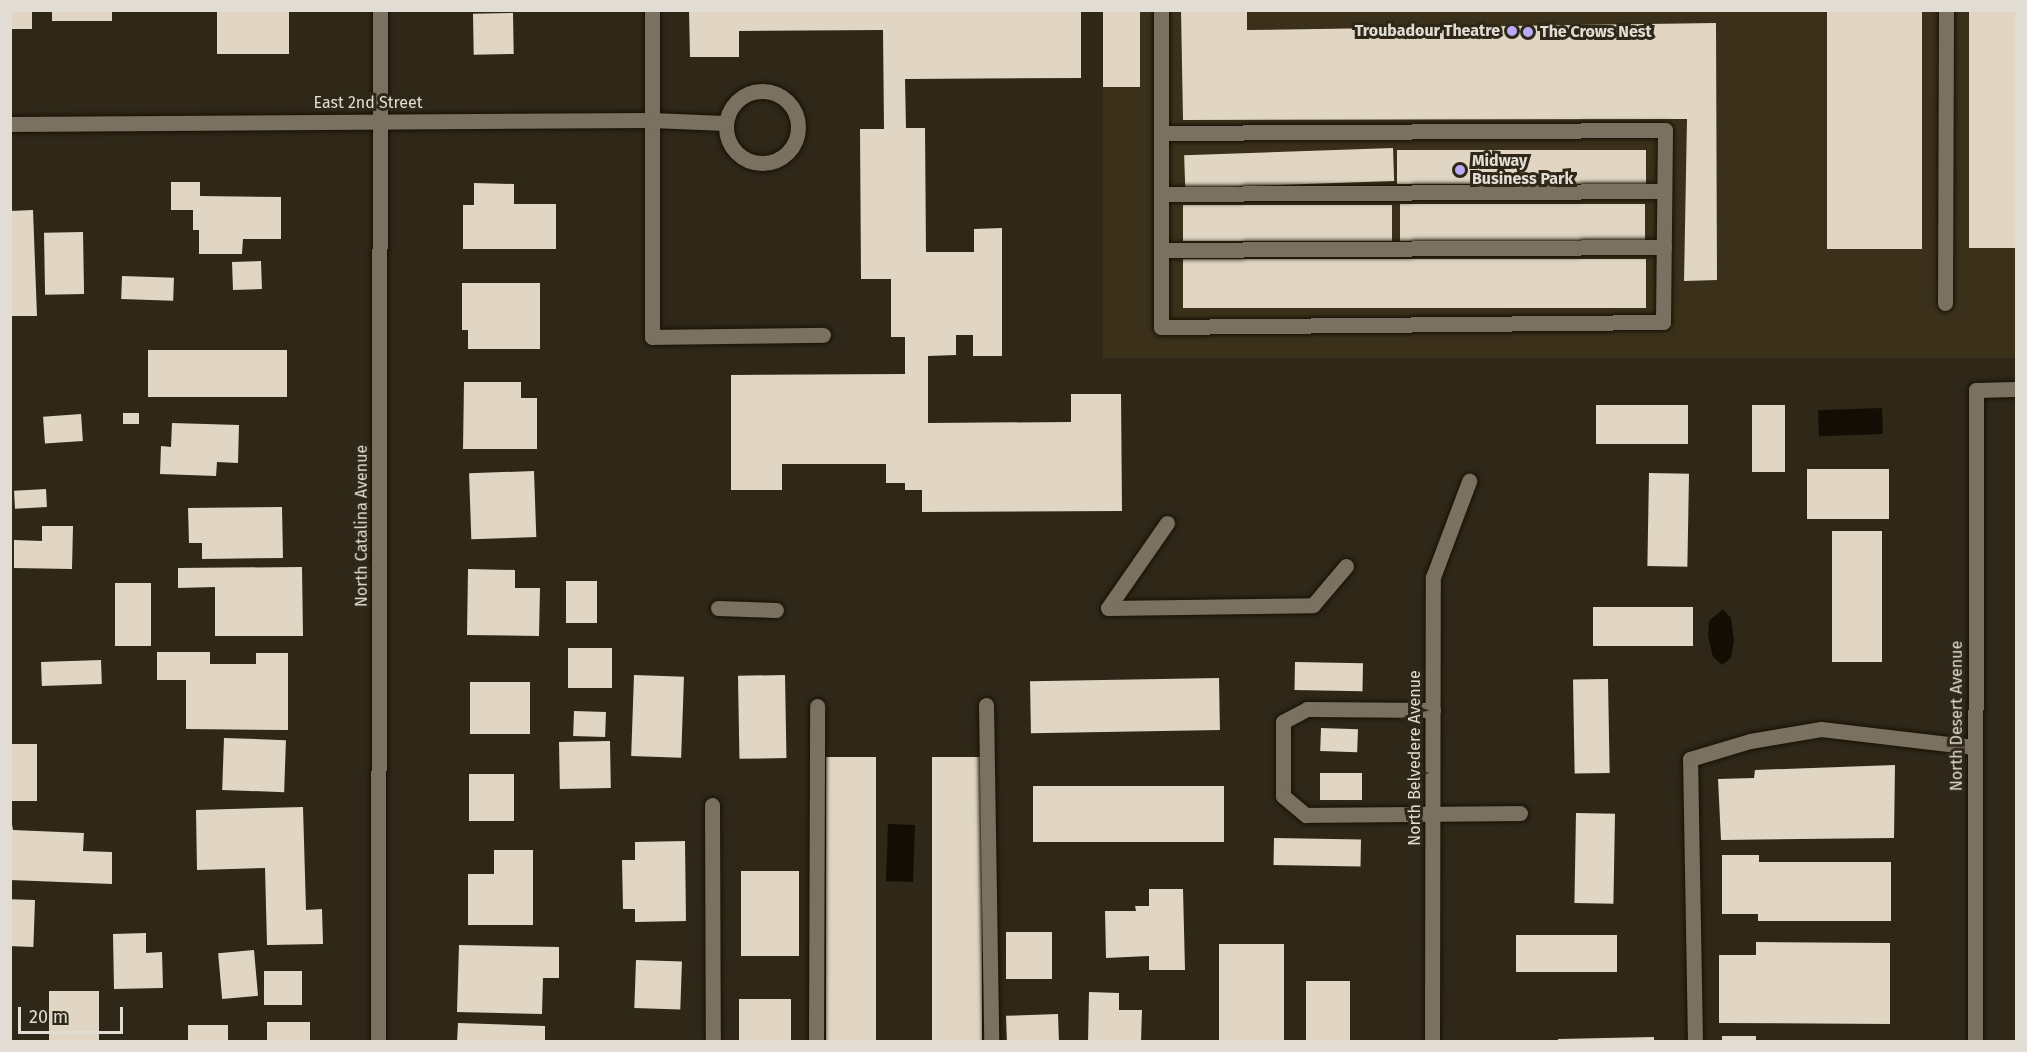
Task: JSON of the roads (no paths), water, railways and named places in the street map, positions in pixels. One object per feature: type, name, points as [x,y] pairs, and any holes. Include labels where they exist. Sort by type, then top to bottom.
[{"type":"street","name":"North Catalina Avenue","points":[[378,1041],[380,10]]},
{"type":"street","points":[[652,10],[652,337],[823,335]]},
{"type":"street","points":[[1161,10],[1161,133],[1161,327],[1663,322],[1665,130],[1161,133]]},
{"type":"street","points":[[1945,303],[1946,10]]},
{"type":"street","points":[[758,91],[782,97],[797,116],[796,141],[780,159],[756,163],[735,153],[729,144],[725,123],[736,101],[758,91]]},
{"type":"street","name":"East 2nd Street","points":[[10,124],[380,120],[651,120],[725,123]]},
{"type":"street","points":[[1161,194],[1664,191]]},
{"type":"street","points":[[1161,250],[1664,247]]},
{"type":"street","name":"North Desert Avenue","points":[[1975,1041],[1976,390],[2016,389]]},
{"type":"street","name":"North Belvedere Avenue","points":[[1432,1041],[1433,577],[1469,481]]},
{"type":"street","points":[[1167,523],[1108,608],[1313,605],[1346,566]]},
{"type":"street","points":[[718,608],[776,610]]},
{"type":"street","points":[[986,705],[991,1041]]},
{"type":"street","points":[[816,1041],[818,706]]},
{"type":"street","points":[[1433,710],[1307,709],[1283,722],[1283,796],[1306,815],[1520,813]]},
{"type":"street","points":[[1695,1041],[1690,759],[1750,741],[1821,729],[1974,747]]},
{"type":"street","points":[[712,806],[713,1041]]},
{"type":"place","name":"Troubadour Theatre","points":[[1512,31]]},
{"type":"place","name":"The Crows Nest","points":[[1528,32]]},
{"type":"place","name":"Midway Business Park","points":[[1460,170]]}]
